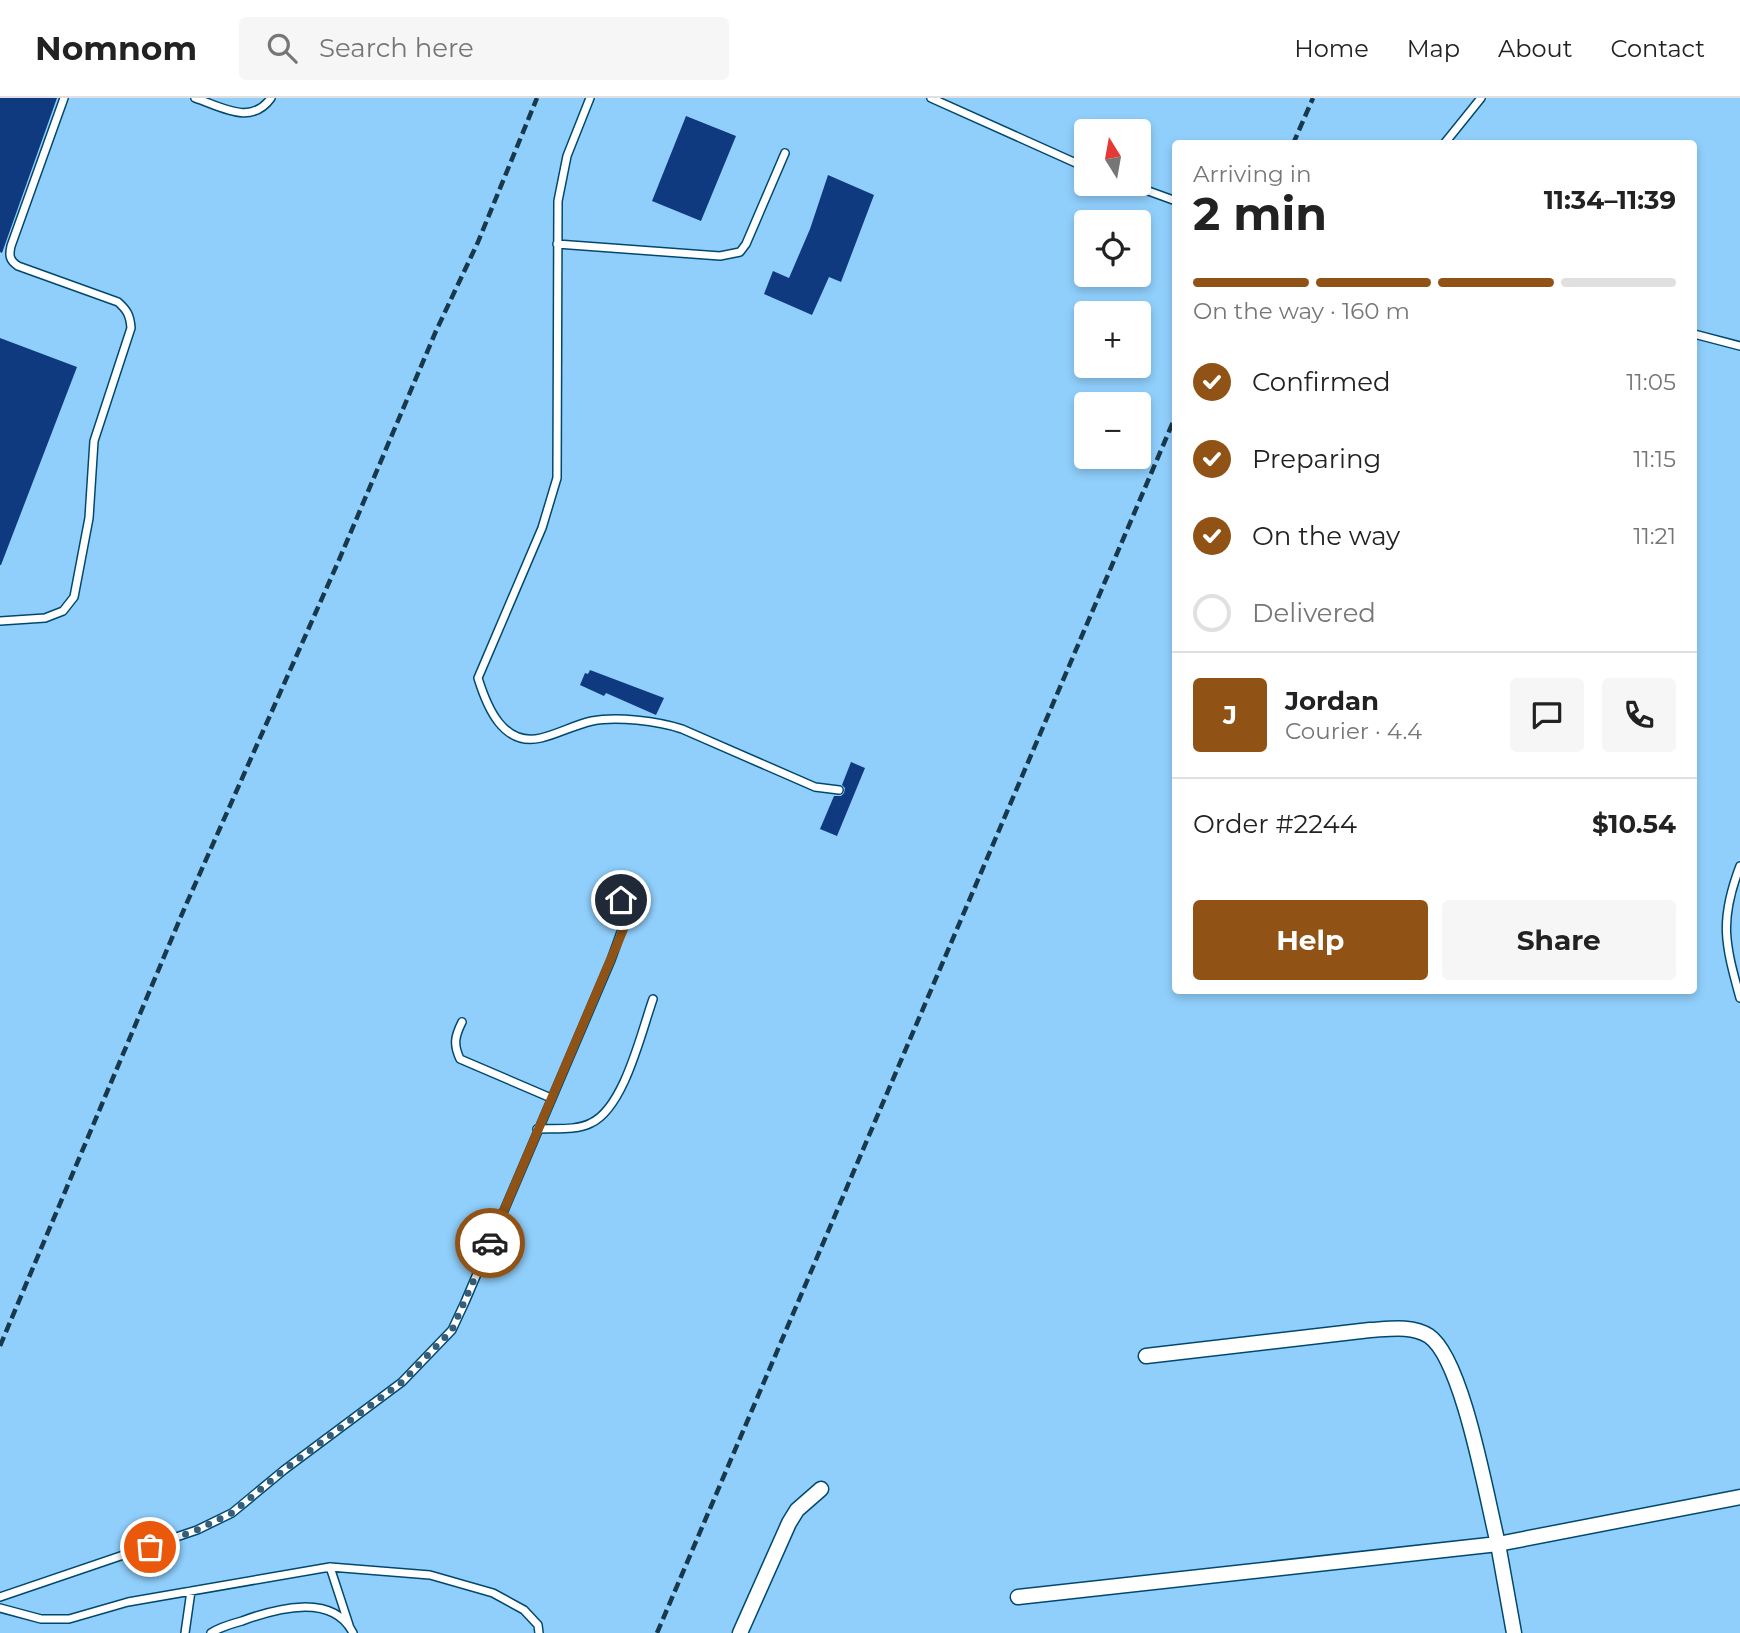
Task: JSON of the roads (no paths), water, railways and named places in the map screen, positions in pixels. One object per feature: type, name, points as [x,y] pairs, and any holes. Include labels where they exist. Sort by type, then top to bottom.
[{"type":"street","points":[[1146,1356],[1370,1330],[1397,1328],[1428,1335],[1442,1348],[1459,1383],[1498,1544],[1514,1633]]},
{"type":"street","points":[[740,1633],[789,1523],[797,1510],[821,1489]]},
{"type":"street","points":[[1018,1597],[1498,1544],[1740,1497]]},
{"type":"lane","points":[[0,621],[45,618],[63,611],[74,597],[89,517],[94,442],[131,328],[130,316],[118,302],[18,265],[9,256],[10,246],[64,98]]},
{"type":"lane","points":[[195,98],[245,114],[264,108],[271,98]]},
{"type":"lane","points":[[590,98],[562,173],[558,201],[557,478],[542,528],[478,678],[491,712],[502,729],[513,735],[538,739],[608,719],[672,726],[815,787],[839,790]]},
{"type":"lane","points":[[931,98],[1074,162]]},
{"type":"lane","points":[[1447,140],[1481,98]]},
{"type":"lane","points":[[557,244],[720,256],[740,252],[746,244],[785,153]]},
{"type":"lane","points":[[1152,192],[1172,200]]},
{"type":"lane","points":[[1697,335],[1740,346]]},
{"type":"lane","points":[[1740,866],[1727,904],[1725,925],[1740,998]]},
{"type":"lane","points":[[0,1597],[197,1530],[232,1513],[284,1470],[402,1382],[452,1330],[624,928],[621,900]]},
{"type":"lane","points":[[537,1129],[584,1126],[610,1109],[620,1093],[653,999]]},
{"type":"lane","points":[[462,1022],[455,1037],[460,1059],[551,1098]]},
{"type":"lane","points":[[330,1567],[351,1629]]},
{"type":"lane","points":[[0,1608],[41,1619],[69,1619],[128,1602],[330,1567],[430,1575],[493,1593],[524,1609],[538,1625],[539,1633]]},
{"type":"lane","points":[[185,1633],[191,1591]]},
{"type":"lane","points":[[211,1633],[251,1617],[294,1607],[321,1608],[338,1616],[351,1629]]},
{"type":"railway","points":[[0,1346],[185,907],[339,560],[436,331],[478,242],[537,98]]},
{"type":"railway","points":[[1295,140],[1313,98]]},
{"type":"railway","points":[[657,1633],[1172,424]]}]
